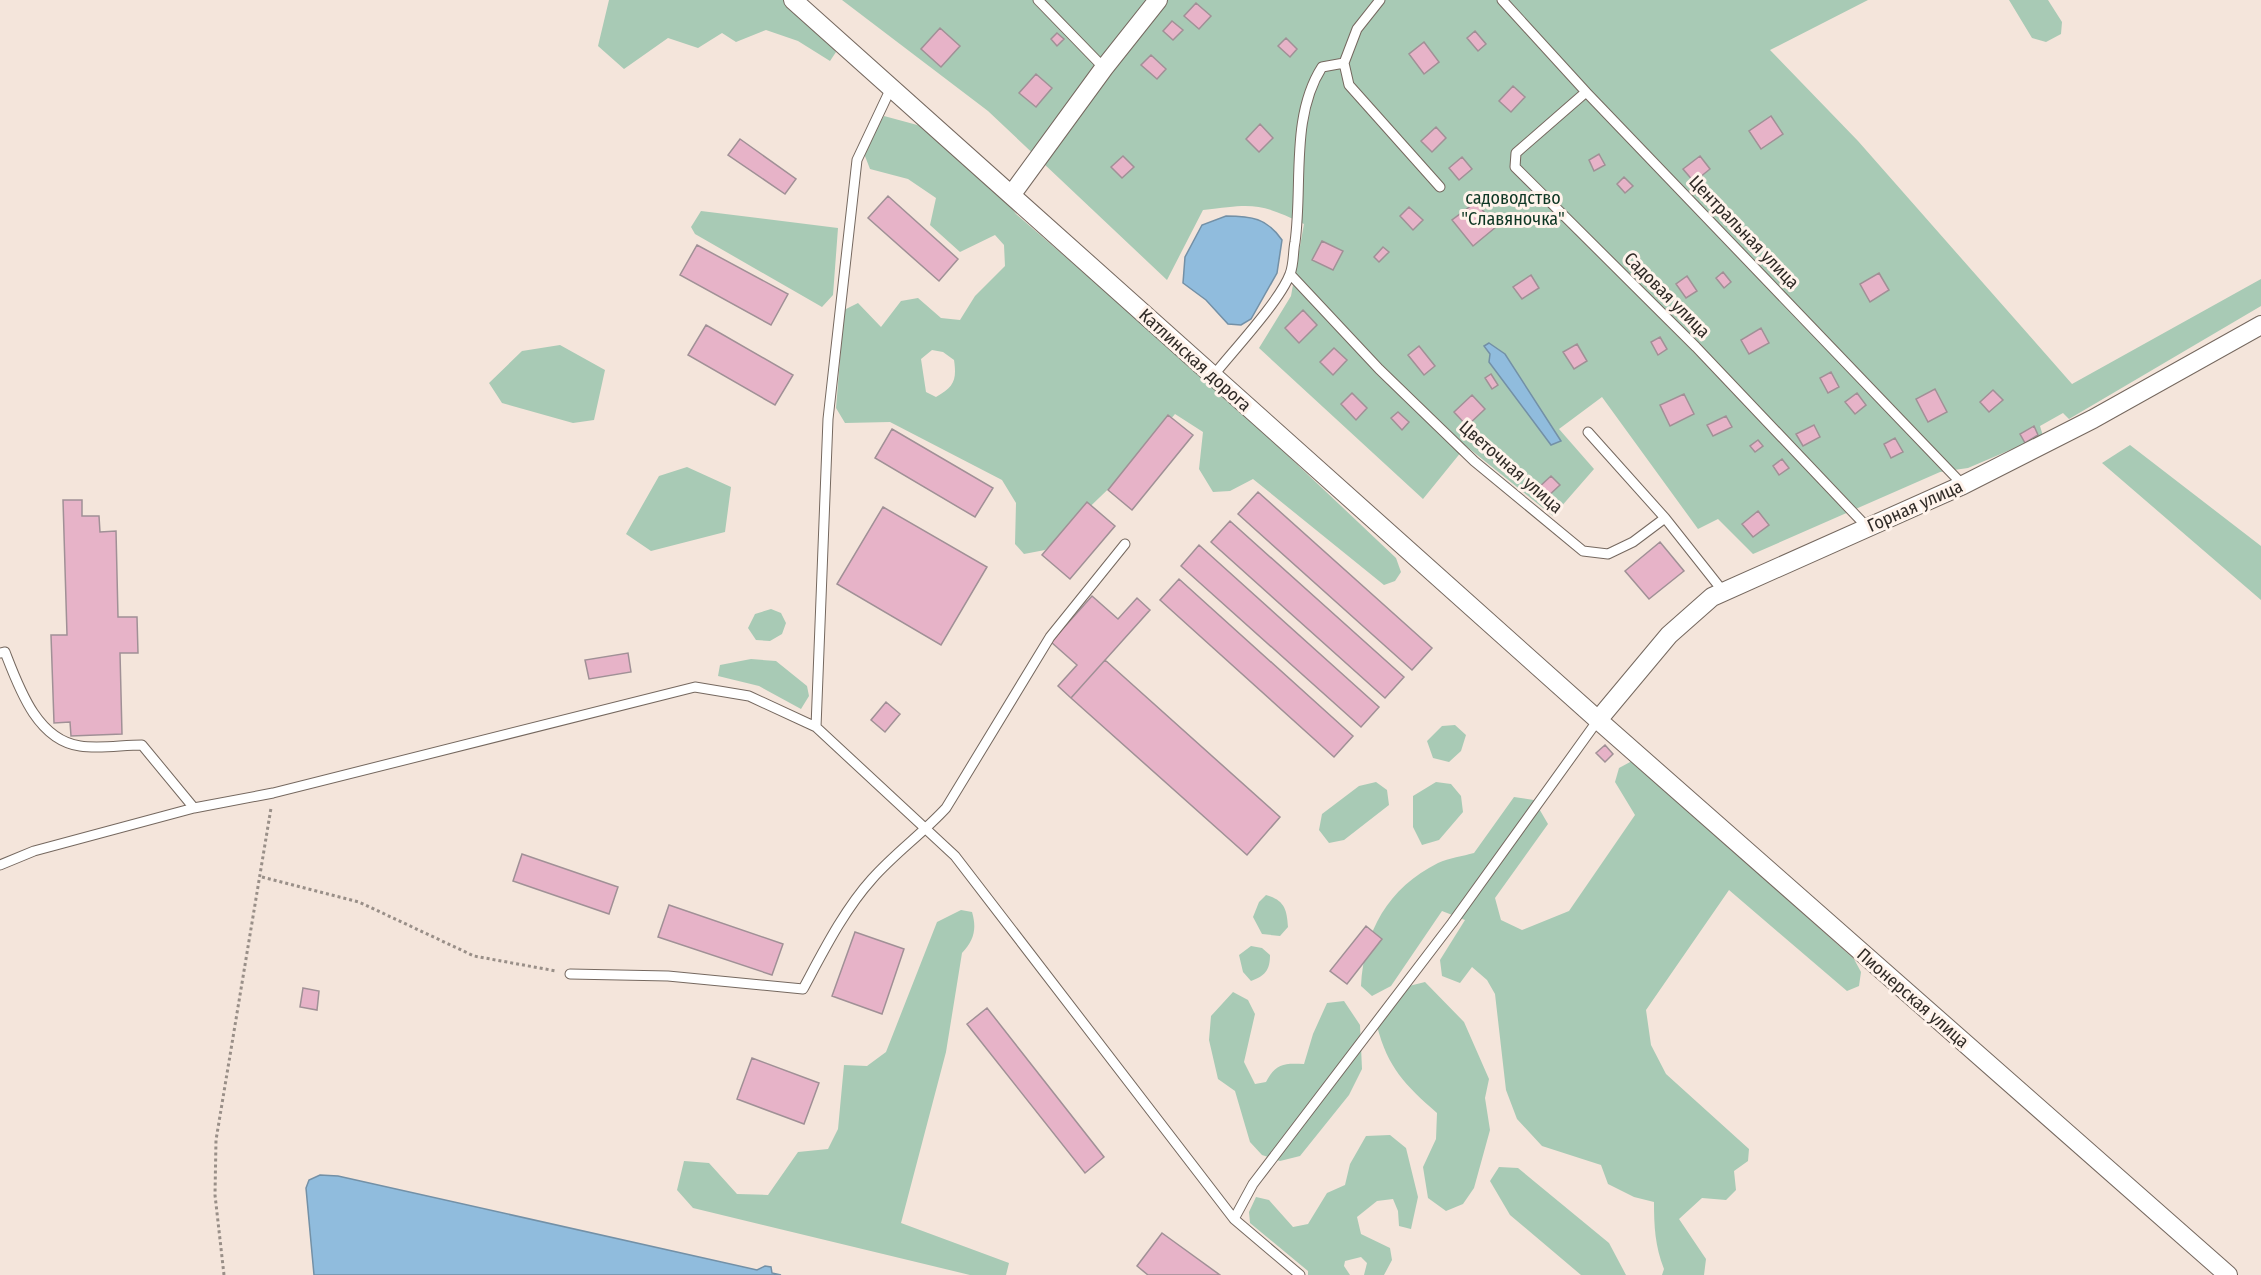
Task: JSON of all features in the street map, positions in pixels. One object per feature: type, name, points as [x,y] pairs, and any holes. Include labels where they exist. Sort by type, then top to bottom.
[{"type":"street","name":"Катлинская дорога","points":[[793,0],[1598,720]]},
{"type":"street","points":[[1012,194],[1104,68],[1158,0]]},
{"type":"street","name":"Горная улица","points":[[1598,720],[1669,635],[1722,590],[1963,485],[2093,419],[2261,325]]},
{"type":"street","name":"Пионерская улица","points":[[1598,720],[2228,1275]]},
{"type":"lane","points":[[1038,0],[1104,68]]},
{"type":"lane","points":[[1380,0],[1357,29],[1344,63],[1349,85],[1440,187]]},
{"type":"lane","name":"Центральная улица","points":[[1502,0],[1586,92],[1963,485]]},
{"type":"lane","points":[[1213,376],[1269,306],[1290,274],[1299,209],[1300,148],[1310,86],[1322,67],[1344,63]]},
{"type":"lane","points":[[816,728],[828,419],[857,160],[891,88]]},
{"type":"lane","name":"Садовая улица","points":[[1586,92],[1516,153],[1515,167],[1696,347],[1867,527]]},
{"type":"lane","name":"Цветочная улица","points":[[1290,274],[1379,369],[1474,461],[1583,551],[1608,554],[1633,542],[1665,518]]},
{"type":"lane","points":[[1588,432],[1665,518],[1722,590]]},
{"type":"lane","points":[[570,974],[668,976],[803,989],[827,945],[869,881],[899,850],[926,829],[946,808],[1050,637],[1125,544]]},
{"type":"lane","points":[[0,653],[5,652],[21,695],[52,736],[80,746],[142,745],[194,808]]},
{"type":"lane","points":[[0,865],[34,851],[194,808],[273,793],[695,687],[749,696],[816,728],[955,856],[1234,1219],[1300,1275]]},
{"type":"lane","points":[[1234,1219],[1253,1184],[1452,923],[1598,720]]},
{"type":"path","points":[[224,1275],[215,1195],[216,1140],[262,877],[273,793]]},
{"type":"path","points":[[262,877],[359,902],[474,956],[570,974]]},
{"type":"green space","points":[[609,0],[787,0],[812,22],[836,52],[830,61],[798,41],[766,30],[736,42],[722,33],[698,48],[668,38],[624,69],[598,46]]},
{"type":"green space","name":"садоводство \"Славяночка\"","points":[[842,0],[1868,0],[1770,50],[1858,141],[2072,384],[2261,279],[2261,306],[2069,419],[2063,413],[2040,426],[2043,436],[1968,468],[1940,472],[1753,554],[1718,519],[1698,529],[1602,397],[1559,429],[1594,469],[1553,516],[1466,446],[1423,499],[1259,348],[1291,296],[1304,224],[1265,208],[1245,206],[1203,210],[1167,280],[988,111]]},
{"type":"green space","points":[[2009,0],[2048,0],[2062,22],[2061,34],[2046,42],[2032,38]]},
{"type":"green space","points":[[884,116],[921,126],[994,185],[1016,214],[1210,382],[1396,558],[1401,572],[1395,581],[1384,585],[1253,479],[1230,491],[1213,492],[1199,469],[1203,432],[1175,414],[1127,471],[1045,550],[1024,554],[1015,544],[1016,503],[1002,480],[890,422],[845,423],[836,408],[844,310],[858,303],[881,327],[901,301],[918,298],[941,318],[960,320],[975,296],[1005,266],[1004,245],[995,235],[960,252],[930,225],[936,198],[908,179],[870,169],[863,151]],"holes":[[[932,350],[943,352],[954,360],[955,373],[953,382],[947,390],[936,397],[926,392],[921,359]]]},
{"type":"green space","points":[[701,211],[838,228],[833,295],[822,307],[695,234],[691,227]]},
{"type":"green space","points":[[560,345],[605,370],[594,420],[573,423],[502,403],[489,383],[522,351]]},
{"type":"green space","points":[[2130,445],[2261,546],[2261,600],[2102,463]]},
{"type":"green space","points":[[687,467],[731,487],[725,532],[651,551],[626,534],[659,476]]},
{"type":"green space","points":[[771,609],[781,613],[786,623],[782,634],[770,641],[756,640],[748,628],[755,614]]},
{"type":"green space","points":[[751,659],[776,661],[807,686],[809,696],[801,709],[759,686],[718,676],[720,665]]},
{"type":"green space","points":[[1455,725],[1466,735],[1461,751],[1449,762],[1433,758],[1427,741],[1442,726]]},
{"type":"green space","points":[[1632,761],[1854,959],[1861,972],[1859,986],[1847,991],[1729,890],[1646,1010],[1651,1045],[1666,1074],[1749,1149],[1748,1161],[1734,1171],[1736,1190],[1726,1200],[1702,1198],[1679,1219],[1706,1259],[1704,1275],[1662,1275],[1664,1269],[1656,1236],[1654,1202],[1634,1197],[1608,1184],[1601,1165],[1542,1146],[1517,1119],[1506,1090],[1495,994],[1487,980],[1472,967],[1460,983],[1442,976],[1440,960],[1465,920],[1442,911],[1391,986],[1372,996],[1361,986],[1367,947],[1373,930],[1392,898],[1420,873],[1438,863],[1474,853],[1514,797],[1534,800],[1548,824],[1495,898],[1501,920],[1522,930],[1569,911],[1635,815],[1615,782],[1619,768]]},
{"type":"green space","points":[[1376,782],[1387,790],[1389,805],[1344,840],[1329,843],[1319,830],[1322,814],[1359,786]]},
{"type":"green space","points":[[1436,782],[1451,784],[1461,796],[1463,812],[1439,840],[1422,845],[1413,827],[1413,796]]},
{"type":"green space","points":[[1266,895],[1281,903],[1287,915],[1288,927],[1280,936],[1262,934],[1253,917],[1259,902]]},
{"type":"green space","points":[[961,910],[972,912],[973,934],[962,953],[946,1052],[901,1223],[1009,1263],[1006,1275],[970,1275],[693,1208],[677,1190],[684,1161],[709,1163],[737,1194],[768,1195],[798,1152],[828,1149],[838,1129],[844,1065],[867,1066],[886,1052],[937,922]]},
{"type":"green space","points":[[1251,946],[1262,948],[1270,955],[1266,972],[1251,981],[1243,972],[1239,955]]},
{"type":"green space","points":[[1425,982],[1464,1022],[1489,1079],[1485,1098],[1490,1130],[1474,1188],[1463,1204],[1446,1211],[1428,1198],[1423,1167],[1436,1139],[1437,1113],[1416,1094],[1392,1065],[1377,1026],[1409,986]]},
{"type":"green space","points":[[1233,992],[1248,1000],[1255,1014],[1244,1062],[1255,1084],[1266,1082],[1273,1071],[1281,1066],[1304,1064],[1313,1034],[1327,1003],[1344,1001],[1360,1025],[1362,1069],[1349,1095],[1300,1156],[1280,1161],[1262,1155],[1250,1142],[1235,1091],[1218,1079],[1209,1040],[1211,1016]]},
{"type":"green space","points":[[1390,1135],[1406,1148],[1418,1197],[1411,1229],[1399,1226],[1398,1211],[1393,1199],[1377,1201],[1357,1217],[1361,1234],[1390,1248],[1392,1260],[1384,1275],[1364,1275],[1367,1263],[1361,1257],[1345,1261],[1344,1266],[1350,1275],[1308,1275],[1308,1271],[1250,1223],[1249,1212],[1256,1197],[1269,1200],[1293,1227],[1308,1224],[1327,1193],[1345,1185],[1350,1164],[1366,1136]]},
{"type":"green space","points":[[1499,1167],[1518,1168],[1609,1243],[1626,1275],[1581,1275],[1510,1215],[1490,1181]]},
{"type":"water","points":[[1226,216],[1258,220],[1270,227],[1282,240],[1277,273],[1251,319],[1241,325],[1228,324],[1206,300],[1183,283],[1185,257],[1202,225]]},
{"type":"water","points":[[1489,343],[1505,354],[1561,441],[1551,445],[1489,362],[1490,354],[1484,346]]},
{"type":"water","points":[[320,1175],[338,1176],[757,1270],[765,1266],[771,1267],[772,1273],[781,1275],[314,1275],[306,1188],[309,1180]]},
{"type":"building","points":[[1196,3],[1211,16],[1199,29],[1184,16]]},
{"type":"building","points":[[1172,21],[1183,30],[1173,40],[1163,31]]},
{"type":"building","points":[[940,28],[960,46],[941,67],[921,49]]},
{"type":"building","points":[[1475,31],[1486,44],[1478,51],[1467,38]]},
{"type":"building","points":[[1057,33],[1064,39],[1057,46],[1051,39]]},
{"type":"building","points":[[1286,38],[1297,49],[1290,57],[1278,46]]},
{"type":"building","points":[[1424,42],[1439,62],[1424,74],[1409,54]]},
{"type":"building","points":[[1151,55],[1166,69],[1157,79],[1141,65]]},
{"type":"building","points":[[1036,74],[1052,88],[1036,107],[1019,93]]},
{"type":"building","points":[[1513,86],[1525,97],[1511,112],[1499,101]]},
{"type":"building","points":[[1771,116],[1783,134],[1761,149],[1749,131]]},
{"type":"building","points":[[1260,124],[1273,138],[1259,152],[1246,139]]},
{"type":"building","points":[[1436,127],[1446,138],[1432,152],[1421,141]]},
{"type":"building","points":[[740,139],[796,179],[785,194],[728,155]]},
{"type":"building","points":[[1599,154],[1605,165],[1594,171],[1589,160]]},
{"type":"building","points":[[1123,156],[1134,167],[1122,178],[1111,167]]},
{"type":"building","points":[[1700,156],[1710,169],[1694,182],[1683,169]]},
{"type":"building","points":[[1462,157],[1472,169],[1459,180],[1449,168]]},
{"type":"building","points":[[1624,177],[1633,186],[1625,193],[1617,184]]},
{"type":"building","points":[[888,196],[958,259],[939,281],[868,218]]},
{"type":"building","points":[[1476,202],[1496,227],[1473,246],[1452,220]]},
{"type":"building","points":[[1409,207],[1423,220],[1413,230],[1400,216]]},
{"type":"building","points":[[1322,241],[1343,251],[1333,270],[1312,260]]},
{"type":"building","points":[[697,245],[788,294],[771,325],[680,275]]},
{"type":"building","points":[[1383,247],[1389,252],[1379,262],[1374,257]]},
{"type":"building","points":[[1723,272],[1731,282],[1724,288],[1716,278]]},
{"type":"building","points":[[1879,273],[1889,290],[1870,302],[1860,284]]},
{"type":"building","points":[[1531,275],[1539,288],[1522,299],[1513,287]]},
{"type":"building","points":[[1687,276],[1697,291],[1686,298],[1676,284]]},
{"type":"building","points":[[1303,310],[1317,325],[1299,343],[1285,328]]},
{"type":"building","points":[[706,325],[793,375],[775,405],[688,355]]},
{"type":"building","points":[[1761,328],[1769,343],[1749,354],[1741,340]]},
{"type":"building","points":[[1660,337],[1667,349],[1658,355],[1651,342]]},
{"type":"building","points":[[1577,344],[1587,361],[1574,369],[1563,352]]},
{"type":"building","points":[[1419,346],[1435,366],[1424,375],[1408,355]]},
{"type":"building","points":[[1334,348],[1347,360],[1333,375],[1320,362]]},
{"type":"building","points":[[1831,372],[1839,387],[1828,393],[1820,378]]},
{"type":"building","points":[[1491,374],[1498,385],[1492,389],[1485,378]]},
{"type":"building","points":[[1935,389],[1947,412],[1928,422],[1916,399]]},
{"type":"building","points":[[1993,390],[2003,400],[1989,412],[1980,402]]},
{"type":"building","points":[[1352,393],[1367,408],[1356,420],[1341,404]]},
{"type":"building","points":[[1857,393],[1866,405],[1855,414],[1845,402]]},
{"type":"building","points":[[1684,394],[1694,414],[1670,426],[1660,405]]},
{"type":"building","points":[[1472,395],[1485,409],[1467,426],[1454,412]]},
{"type":"building","points":[[1398,412],[1409,422],[1402,430],[1391,418]]},
{"type":"building","points":[[1168,415],[1193,435],[1132,510],[1108,490]]},
{"type":"building","points":[[1726,416],[1732,427],[1713,436],[1707,425]]},
{"type":"building","points":[[1814,425],[1820,437],[1803,446],[1796,434]]},
{"type":"building","points":[[2034,426],[2038,435],[2025,443],[2020,434]]},
{"type":"building","points":[[892,429],[993,488],[975,517],[875,458]]},
{"type":"building","points":[[1895,438],[1903,452],[1891,458],[1884,444]]},
{"type":"building","points":[[1758,440],[1763,446],[1755,452],[1750,446]]},
{"type":"building","points":[[1782,459],[1789,468],[1779,475],[1773,466]]},
{"type":"building","points":[[1551,476],[1560,485],[1546,498],[1537,489]]},
{"type":"building","points":[[1258,492],[1432,648],[1412,670],[1238,514]]},
{"type":"building","points":[[63,500],[82,500],[82,516],[99,516],[100,532],[116,531],[118,617],[137,617],[138,653],[120,653],[122,734],[71,736],[70,722],[54,723],[51,635],[67,635]]},
{"type":"building","points":[[1087,502],[1115,526],[1070,579],[1042,555]]},
{"type":"building","points":[[883,507],[987,567],[941,645],[837,584]]},
{"type":"building","points":[[1758,511],[1769,525],[1753,537],[1742,524]]},
{"type":"building","points":[[1230,521],[1404,677],[1385,698],[1211,542]]},
{"type":"building","points":[[1660,542],[1684,571],[1649,599],[1625,571]]},
{"type":"building","points":[[1199,545],[1379,707],[1361,727],[1181,566]]},
{"type":"building","points":[[1179,579],[1353,736],[1334,757],[1160,600]]},
{"type":"building","points":[[1092,596],[1118,619],[1137,598],[1150,610],[1071,698],[1058,686],[1077,665],[1051,642]]},
{"type":"building","points":[[628,653],[631,672],[589,679],[585,660]]},
{"type":"building","points":[[1105,660],[1280,817],[1247,855],[1071,698]]},
{"type":"building","points":[[886,702],[900,714],[885,732],[871,720]]},
{"type":"building","points":[[1605,745],[1613,754],[1605,762],[1596,753]]},
{"type":"building","points":[[522,854],[618,887],[609,914],[513,881]]},
{"type":"building","points":[[669,905],[783,944],[772,975],[658,937]]},
{"type":"building","points":[[1366,926],[1382,939],[1347,984],[1330,971]]},
{"type":"building","points":[[855,932],[904,949],[882,1014],[832,996]]},
{"type":"building","points":[[303,988],[319,991],[317,1010],[300,1007]]},
{"type":"building","points":[[987,1008],[1104,1157],[1085,1173],[967,1024]]},
{"type":"building","points":[[752,1058],[819,1083],[804,1124],[737,1099]]},
{"type":"building","points":[[1162,1233],[1220,1275],[1148,1275],[1137,1266]]}]
